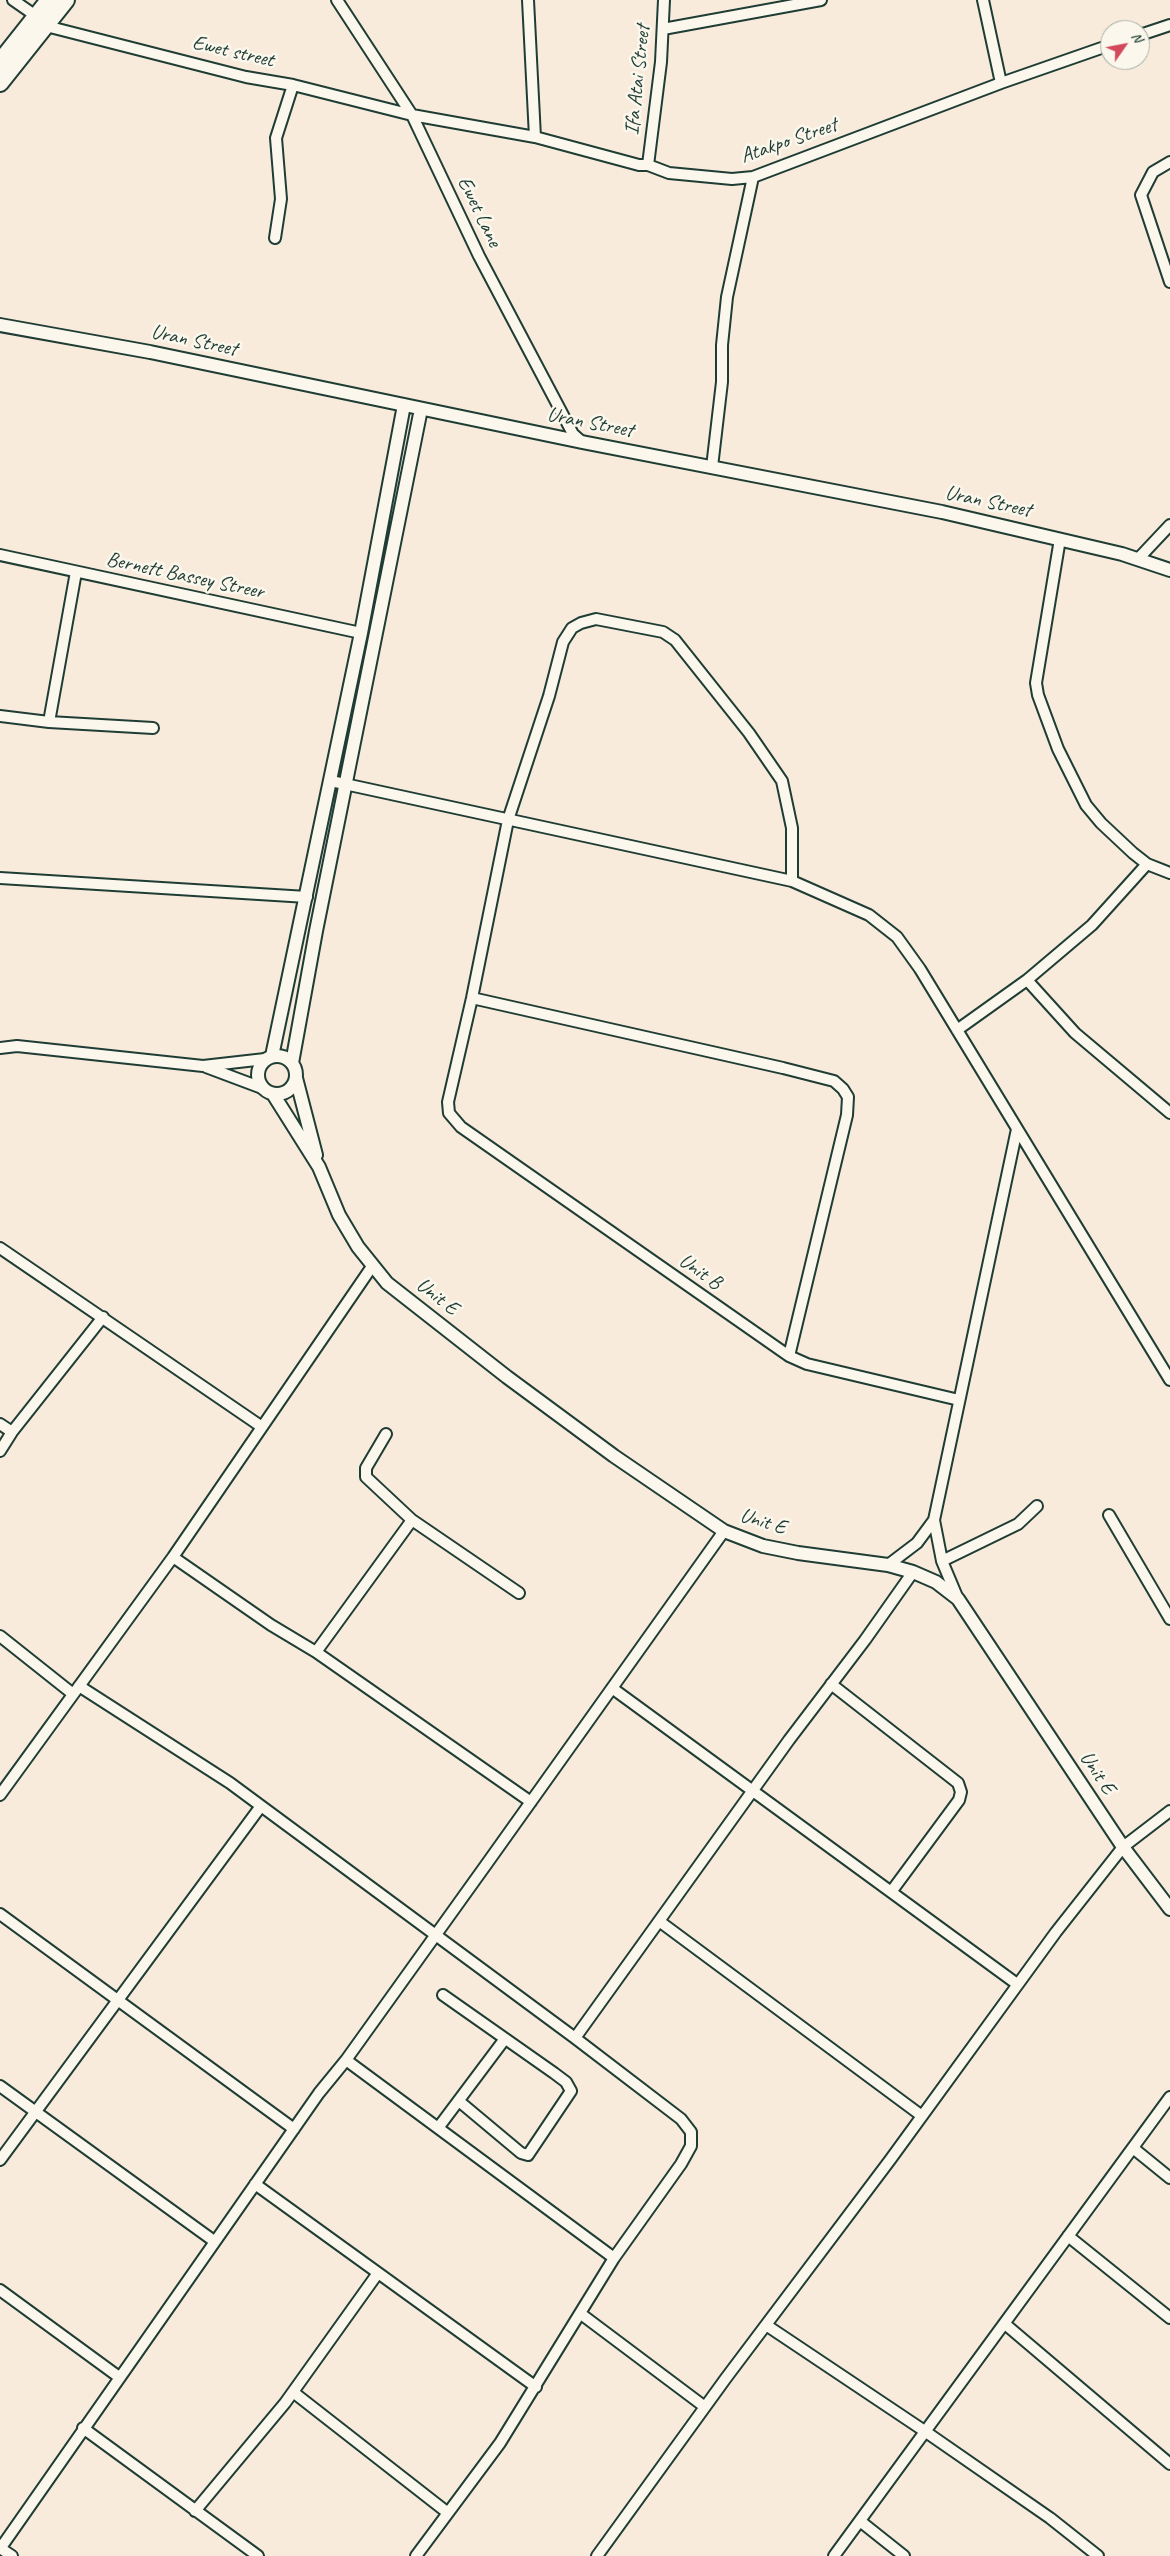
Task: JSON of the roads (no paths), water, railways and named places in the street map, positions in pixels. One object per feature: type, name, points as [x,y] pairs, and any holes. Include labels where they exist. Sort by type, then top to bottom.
[{"type":"highway","points":[[0,83],[41,21],[49,0]]},
{"type":"highway","points":[[0,62],[41,21],[66,0]]},
{"type":"street","points":[[13,0],[41,21]]},
{"type":"street","name":"Ewet Lane","points":[[337,0],[412,115],[479,256],[573,434],[582,442]]},
{"type":"street","name":"Ifa Atai Street","points":[[648,165],[661,62],[664,0]]},
{"type":"street","points":[[663,29],[821,0]]},
{"type":"street","points":[[983,0],[1001,83]]},
{"type":"street","points":[[528,4],[534,137]]},
{"type":"street","name":"Ewet street","points":[[41,21],[246,77],[293,85],[412,115]]},
{"type":"street","points":[[1150,32],[1170,25]]},
{"type":"street","name":"Atakpo Street","points":[[412,115],[534,137],[639,165],[648,165],[669,173],[732,179],[752,177],[1001,83],[1100,48]]},
{"type":"street","points":[[275,238],[280,199],[276,138],[293,85]]},
{"type":"street","points":[[1170,162],[1153,172],[1141,195],[1170,282]]},
{"type":"street","points":[[712,467],[722,382],[722,345],[726,297],[752,177]]},
{"type":"street","name":"Uran Street","points":[[0,325],[150,352],[582,442],[942,512],[1060,539],[1138,559],[1170,570]]},
{"type":"street","points":[[319,1167],[258,1079],[257,1071],[269,1057],[307,897],[362,633],[404,405]]},
{"type":"street","points":[[319,1167],[292,1063],[300,1013],[421,409]]},
{"type":"street","points":[[1138,559],[1170,525]]},
{"type":"street","points":[[1060,539],[1036,683],[1038,695],[1058,749],[1086,805],[1100,823],[1147,864],[1170,873]]},
{"type":"street","name":"Bernett Bassey Streer","points":[[0,555],[362,633]]},
{"type":"street","points":[[49,722],[76,572]]},
{"type":"street","points":[[790,1356],[847,1115],[848,1097],[842,1089],[834,1081],[783,1068],[472,998],[508,820],[549,696],[563,642],[572,628],[596,619],[663,632],[675,640],[750,733],[782,781],[792,828],[792,881]]},
{"type":"street","points":[[0,716],[49,722],[153,728]]},
{"type":"street","points":[[331,782],[792,881],[869,915],[897,937],[957,1030],[1170,1380]]},
{"type":"street","points":[[957,1030],[1027,980],[1092,925],[1147,864]]},
{"type":"street","points":[[0,878],[307,897]]},
{"type":"street","points":[[1027,980],[1075,1033],[1170,1113]]},
{"type":"street","name":"Unit B","points":[[472,998],[448,1102],[449,1112],[461,1127],[790,1356],[808,1364],[959,1400]]},
{"type":"street","points":[[0,1048],[17,1046],[203,1066],[284,1056],[292,1063]]},
{"type":"street","points":[[203,1066],[268,1091],[288,1090],[296,1078]]},
{"type":"street","points":[[958,1599],[942,1561],[934,1520],[1016,1129]]},
{"type":"street","name":"Unit E","points":[[319,1167],[340,1215],[358,1247],[402,1297],[614,1456],[724,1531],[762,1546],[798,1553],[888,1565],[913,1572],[936,1582],[958,1599],[1123,1847],[1170,1909]]},
{"type":"street","points":[[0,1248],[104,1317],[262,1427]]},
{"type":"street","points":[[0,1795],[174,1557],[373,1265]]},
{"type":"street","points":[[0,1451],[12,1432],[104,1317]]},
{"type":"street","points":[[0,1424],[12,1432]]},
{"type":"street","points":[[386,1434],[366,1468],[366,1477],[412,1520],[519,1593]]},
{"type":"street","points":[[942,1561],[1018,1524],[1038,1506]]},
{"type":"street","points":[[1109,1514],[1170,1619]]},
{"type":"street","points":[[316,1652],[412,1520]]},
{"type":"street","points":[[888,1565],[917,1543],[934,1520]]},
{"type":"street","points":[[12,2556],[0,2548],[119,2376],[294,2129],[346,2060],[724,1531]]},
{"type":"street","points":[[174,1557],[271,1625],[316,1652],[531,1802]]},
{"type":"street","points":[[575,2038],[751,1791],[913,1572]]},
{"type":"street","points":[[0,1636],[76,1690],[230,1783],[575,2038],[681,2119],[691,2132],[691,2146],[681,2164],[614,2258],[500,2443],[416,2556]]},
{"type":"street","points":[[831,1684],[958,1783],[961,1792],[959,1800],[891,1892]]},
{"type":"street","points":[[612,1688],[1017,1984]]},
{"type":"street","points":[[0,2160],[261,1806]]},
{"type":"street","points":[[597,2556],[705,2407],[922,2116],[1017,1984],[1123,1847],[1170,1811]]},
{"type":"street","points":[[0,1914],[294,2129]]},
{"type":"street","points":[[659,1921],[922,2116]]},
{"type":"street","points":[[443,1995],[504,2040],[566,2082],[571,2092],[528,2155],[520,2153],[460,2102]]},
{"type":"street","points":[[438,2128],[460,2102],[504,2040]]},
{"type":"street","points":[[346,2060],[614,2258]]},
{"type":"street","points":[[0,2086],[214,2241]]},
{"type":"street","points":[[834,2556],[1170,2097]]},
{"type":"street","points":[[1133,2148],[1170,2178]]},
{"type":"street","points":[[255,2184],[536,2387]]},
{"type":"street","points":[[1068,2236],[1170,2318]]},
{"type":"street","points":[[195,2512],[293,2392],[378,2272]]},
{"type":"street","points":[[0,2290],[119,2376]]},
{"type":"street","points":[[581,2314],[705,2407]]},
{"type":"street","points":[[1005,2324],[1170,2464]]},
{"type":"street","points":[[766,2325],[1050,2518],[1098,2556]]},
{"type":"street","points":[[293,2392],[448,2513]]},
{"type":"street","points":[[84,2428],[195,2512],[258,2556]]},
{"type":"street","points":[[860,2521],[904,2556]]}]
